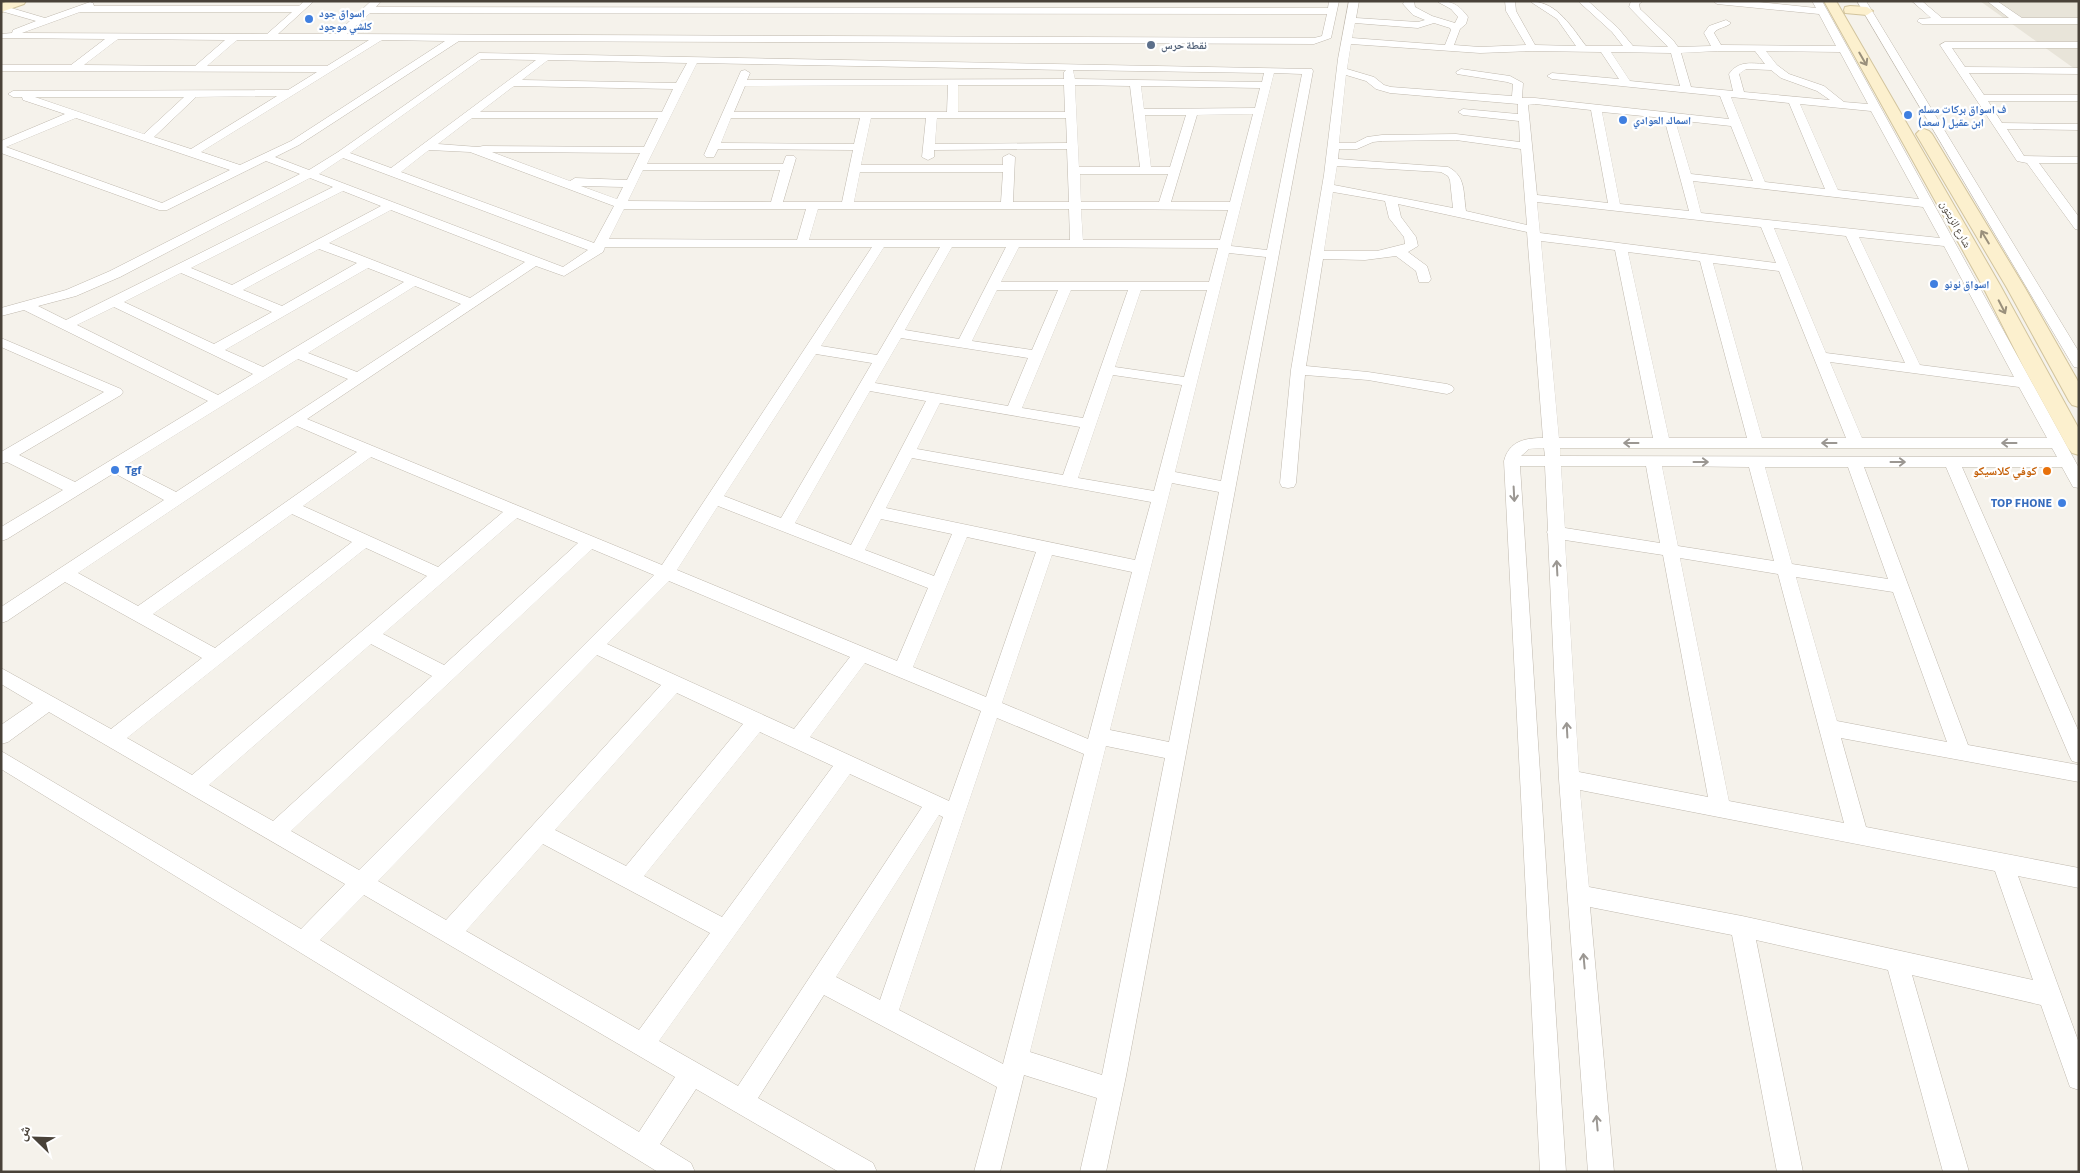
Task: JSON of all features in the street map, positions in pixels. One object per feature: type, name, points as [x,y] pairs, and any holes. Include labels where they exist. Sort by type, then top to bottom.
[{"type":"main road","points":[[2,8],[20,1]]},
{"type":"main road","name":"شارع الزيتون","points":[[1823,4],[1937,189],[1991,285],[2025,372],[2079,448]]},
{"type":"main road","name":"شارع الزيتون","points":[[1856,6],[2079,401]]},
{"type":"main road","points":[[1918,187],[1937,189]]},
{"type":"main road","points":[[1977,261],[1989,266],[2001,263]]},
{"type":"main road","points":[[1991,285],[1992,283],[2004,282],[2016,288]]},
{"type":"main road","points":[[2050,352],[2079,377]]},
{"type":"street","points":[[2,36],[100,1]]},
{"type":"street","points":[[269,37],[310,1]]},
{"type":"street","points":[[339,37],[377,1]]},
{"type":"street","points":[[425,9],[432,1]]},
{"type":"street","points":[[481,10],[488,1]]},
{"type":"street","points":[[1288,483],[1298,370],[1332,162],[1342,71],[1354,1]]},
{"type":"street","points":[[1409,1],[1408,4],[1411,10],[1454,28]]},
{"type":"street","points":[[1350,20],[1418,25],[1433,19],[1443,1],[1454,7],[1463,17],[1461,24],[1454,28]]},
{"type":"street","points":[[1510,1],[1511,11],[1532,48]]},
{"type":"street","points":[[1582,1],[1615,30],[1631,50]]},
{"type":"street","points":[[1639,1],[1636,2],[1634,7],[1670,42],[1675,50],[1686,89]]},
{"type":"street","points":[[1717,1],[1823,4],[1843,49],[1949,244],[2025,372],[2057,443],[2079,483]]},
{"type":"street","points":[[1916,1],[1940,21]]},
{"type":"street","points":[[1991,1],[2070,56]]},
{"type":"street","points":[[1536,2],[1560,18],[1583,49]]},
{"type":"street","points":[[2,36],[456,38],[514,31],[672,38],[742,35],[856,35],[1070,25],[1126,6],[1179,6],[1219,14],[1255,6],[1333,6],[1328,35],[1324,40],[1224,37],[1070,25],[968,6],[864,14],[811,6],[685,14],[632,6],[574,5],[529,9],[368,10]]},
{"type":"street","points":[[1856,6],[2079,364]]},
{"type":"street","points":[[2,8],[46,21]]},
{"type":"street","points":[[80,8],[301,10]]},
{"type":"street","points":[[514,31],[529,9]]},
{"type":"street","points":[[671,60],[669,44],[685,14]]},
{"type":"street","points":[[2079,21],[1922,21],[1942,39],[2021,159],[2079,160]]},
{"type":"street","points":[[1718,48],[1709,34],[1712,28],[1726,23]]},
{"type":"street","points":[[1448,48],[1456,30],[1454,28]]},
{"type":"street","points":[[74,68],[116,36]]},
{"type":"street","points":[[198,68],[234,37]]},
{"type":"street","points":[[1,68],[325,68],[352,37]]},
{"type":"street","points":[[192,153],[290,93],[325,68],[381,38]]},
{"type":"street","points":[[1,147],[163,207],[268,158],[317,130],[456,38]]},
{"type":"street","points":[[1942,39],[2079,45]]},
{"type":"street","points":[[1347,41],[1480,50],[1532,48],[1631,50],[1697,50],[1718,48],[1843,49]]},
{"type":"street","points":[[1603,48],[1627,84]]},
{"type":"street","points":[[1758,48],[1774,67],[1797,81],[1824,89],[1840,104]]},
{"type":"street","points":[[1,312],[71,293],[114,274],[310,174],[342,154],[479,56],[1069,67],[1268,77]]},
{"type":"street","points":[[392,173],[545,58]]},
{"type":"street","points":[[268,158],[564,272],[600,246],[693,60]]},
{"type":"street","points":[[705,167],[750,61]]},
{"type":"street","points":[[892,83],[893,64]]},
{"type":"street","points":[[1739,94],[1734,74],[1739,68],[1746,66],[1774,67]]},
{"type":"street","points":[[1069,67],[1077,244]]},
{"type":"street","points":[[102,94],[137,68]]},
{"type":"street","points":[[1962,70],[2079,71]]},
{"type":"street","points":[[740,83],[1136,83],[1268,77],[1308,71],[1111,1090],[1093,1172]]},
{"type":"street","points":[[1342,71],[1370,79],[1390,90],[1535,101],[1735,123]]},
{"type":"street","points":[[1462,72],[1510,79],[1518,83],[1523,106],[1552,452],[1569,779],[1601,1172]]},
{"type":"street","points":[[1552,76],[1875,108]]},
{"type":"street","points":[[987,1172],[1268,77]]},
{"type":"street","points":[[511,83],[681,86]]},
{"type":"street","points":[[952,115],[953,83]]},
{"type":"street","points":[[1136,83],[1146,170]]},
{"type":"street","points":[[1,90],[242,170]]},
{"type":"street","points":[[242,122],[270,93]]},
{"type":"street","points":[[13,94],[290,93]]},
{"type":"street","points":[[1724,93],[1760,185]]},
{"type":"street","points":[[146,138],[193,94]]},
{"type":"street","points":[[1980,98],[2079,98]]},
{"type":"street","points":[[1792,100],[1833,194]]},
{"type":"street","points":[[1596,108],[1615,208]]},
{"type":"street","points":[[1164,206],[1192,111]]},
{"type":"street","points":[[1139,112],[1260,111]]},
{"type":"street","points":[[1463,112],[1489,112],[1524,118]]},
{"type":"street","points":[[1,147],[76,114]]},
{"type":"street","points":[[470,115],[666,115]]},
{"type":"street","points":[[727,115],[1071,115]]},
{"type":"street","points":[[847,206],[866,115]]},
{"type":"street","points":[[927,168],[932,115]]},
{"type":"street","points":[[1670,116],[1696,216]]},
{"type":"street","points":[[1999,126],[2079,126]]},
{"type":"street","points":[[1333,146],[1357,146],[1371,139],[1382,138],[1456,136],[1525,146]]},
{"type":"street","points":[[714,146],[860,147]]},
{"type":"street","points":[[929,146],[1073,146]]},
{"type":"street","points":[[1007,206],[1009,146]]},
{"type":"street","points":[[426,147],[649,150]]},
{"type":"street","points":[[776,205],[793,147]]},
{"type":"street","points":[[472,149],[622,205],[1235,206]]},
{"type":"street","points":[[342,154],[600,246],[1077,244],[1225,246],[1273,254]]},
{"type":"street","points":[[2030,159],[2077,221]]},
{"type":"street","points":[[1332,162],[1444,169],[1453,174],[1456,180],[1460,214]]},
{"type":"street","points":[[641,167],[787,167]]},
{"type":"street","points":[[855,168],[1008,168]]},
{"type":"street","points":[[1074,171],[1175,170]]},
{"type":"street","points":[[1685,177],[1928,204]]},
{"type":"street","points":[[559,182],[632,184]]},
{"type":"street","points":[[66,326],[344,186]]},
{"type":"street","points":[[1328,187],[1390,198],[1533,233],[1621,247],[1784,268]]},
{"type":"street","points":[[1317,256],[1366,256],[1399,252],[1412,246],[1410,237],[1395,218],[1390,198]]},
{"type":"street","points":[[1530,198],[1949,244]]},
{"type":"street","points":[[233,290],[391,205]]},
{"type":"street","points":[[802,244],[813,206]]},
{"type":"street","points":[[1766,224],[1856,443]]},
{"type":"street","points":[[1851,233],[1915,369]]},
{"type":"street","points":[[319,244],[471,303]]},
{"type":"street","points":[[304,942],[666,573],[880,244]]},
{"type":"street","points":[[785,526],[948,244]]},
{"type":"street","points":[[963,344],[1014,244]]},
{"type":"street","points":[[1621,247],[1662,443]]},
{"type":"street","points":[[1399,252],[1422,269],[1424,279]]},
{"type":"street","points":[[1705,258],[1756,443]]},
{"type":"street","points":[[1,616],[535,261]]},
{"type":"street","points":[[214,350],[367,263]]},
{"type":"street","points":[[182,268],[282,311]]},
{"type":"street","points":[[1,535],[414,280]]},
{"type":"street","points":[[992,286],[1215,286]]},
{"type":"street","points":[[1013,411],[1066,286]]},
{"type":"street","points":[[1069,481],[1136,286]]},
{"type":"street","points":[[114,302],[263,373]]},
{"type":"street","points":[[27,306],[219,401]]},
{"type":"street","points":[[896,333],[1036,355]]},
{"type":"street","points":[[1,342],[116,392],[4,457]]},
{"type":"street","points":[[812,349],[881,360]]},
{"type":"street","points":[[296,353],[359,378]]},
{"type":"street","points":[[1821,357],[1915,369],[2025,372]]},
{"type":"street","points":[[1108,370],[1190,382]]},
{"type":"street","points":[[1298,370],[1368,376],[1447,389]]},
{"type":"street","points":[[866,386],[1089,424]]},
{"type":"street","points":[[855,553],[935,398]]},
{"type":"street","points":[[295,420],[991,708],[1097,743],[1177,752]]},
{"type":"street","points":[[1554,1172],[1512,461],[1516,448],[1528,443],[1552,452],[1653,462],[2068,462]]},
{"type":"street","points":[[1552,452],[1662,443],[2057,443]]},
{"type":"street","points":[[140,614],[369,451]]},
{"type":"street","points":[[907,452],[1160,498]]},
{"type":"street","points":[[4,457],[75,489]]},
{"type":"street","points":[[1653,462],[1720,807]]},
{"type":"street","points":[[1756,462],[1858,834]]},
{"type":"street","points":[[1854,462],[1961,752]]},
{"type":"street","points":[[1952,462],[2079,755]]},
{"type":"street","points":[[113,466],[176,499]]},
{"type":"street","points":[[1166,476],[1228,488]]},
{"type":"street","points":[[715,499],[938,585]]},
{"type":"street","points":[[290,507],[441,575]]},
{"type":"street","points":[[193,786],[515,511]]},
{"type":"street","points":[[876,512],[1142,568]]},
{"type":"street","points":[[902,671],[962,530]]},
{"type":"street","points":[[1555,532],[1900,587]]},
{"type":"street","points":[[112,739],[365,540]]},
{"type":"street","points":[[275,833],[590,542]]},
{"type":"street","points":[[886,1016],[1046,548]]},
{"type":"street","points":[[65,574],[217,656]]},
{"type":"street","points":[[370,635],[446,674]]},
{"type":"street","points":[[594,646],[955,813]]},
{"type":"street","points":[[797,740],[862,654]]},
{"type":"street","points":[[1,675],[864,1172]]},
{"type":"street","points":[[449,933],[674,683]]},
{"type":"street","points":[[1,736],[48,702]]},
{"type":"street","points":[[629,879],[757,722]]},
{"type":"street","points":[[1830,728],[2079,774]]},
{"type":"street","points":[[1,759],[682,1172]]},
{"type":"street","points":[[643,1044],[847,763]]},
{"type":"street","points":[[1569,779],[2079,878]]},
{"type":"street","points":[[742,1101],[935,804]]},
{"type":"street","points":[[540,832],[726,930]]},
{"type":"street","points":[[2002,863],[2079,1078]]},
{"type":"street","points":[[1579,895],[1742,926],[2049,995]]},
{"type":"street","points":[[1742,926],[1790,1172]]},
{"type":"street","points":[[1897,961],[1956,1172]]},
{"type":"street","points":[[819,980],[886,1016],[1013,1070],[1111,1090]]},
{"type":"street","points":[[643,1148],[692,1073]]},
{"type":"shaded area","points":[[1980,1],[2079,1],[2079,72]]},
{"type":"place","name":"اسواق جود كلشي موجود","points":[[309,19]]},
{"type":"place","name":"نقطة حرس","points":[[1151,45]]},
{"type":"place","name":"ف اسواق بركات مسلم ابن عقيل ( سعد)","points":[[1908,115]]},
{"type":"place","name":"اسماك العوادي","points":[[1623,120]]},
{"type":"place","name":"اسواق نونو","points":[[1934,284]]},
{"type":"place","name":"Tgf","points":[[115,470]]},
{"type":"place","name":"كوفي كلاسيكو","points":[[2047,471]]},
{"type":"place","name":"TOP FHONE","points":[[2062,503]]}]
